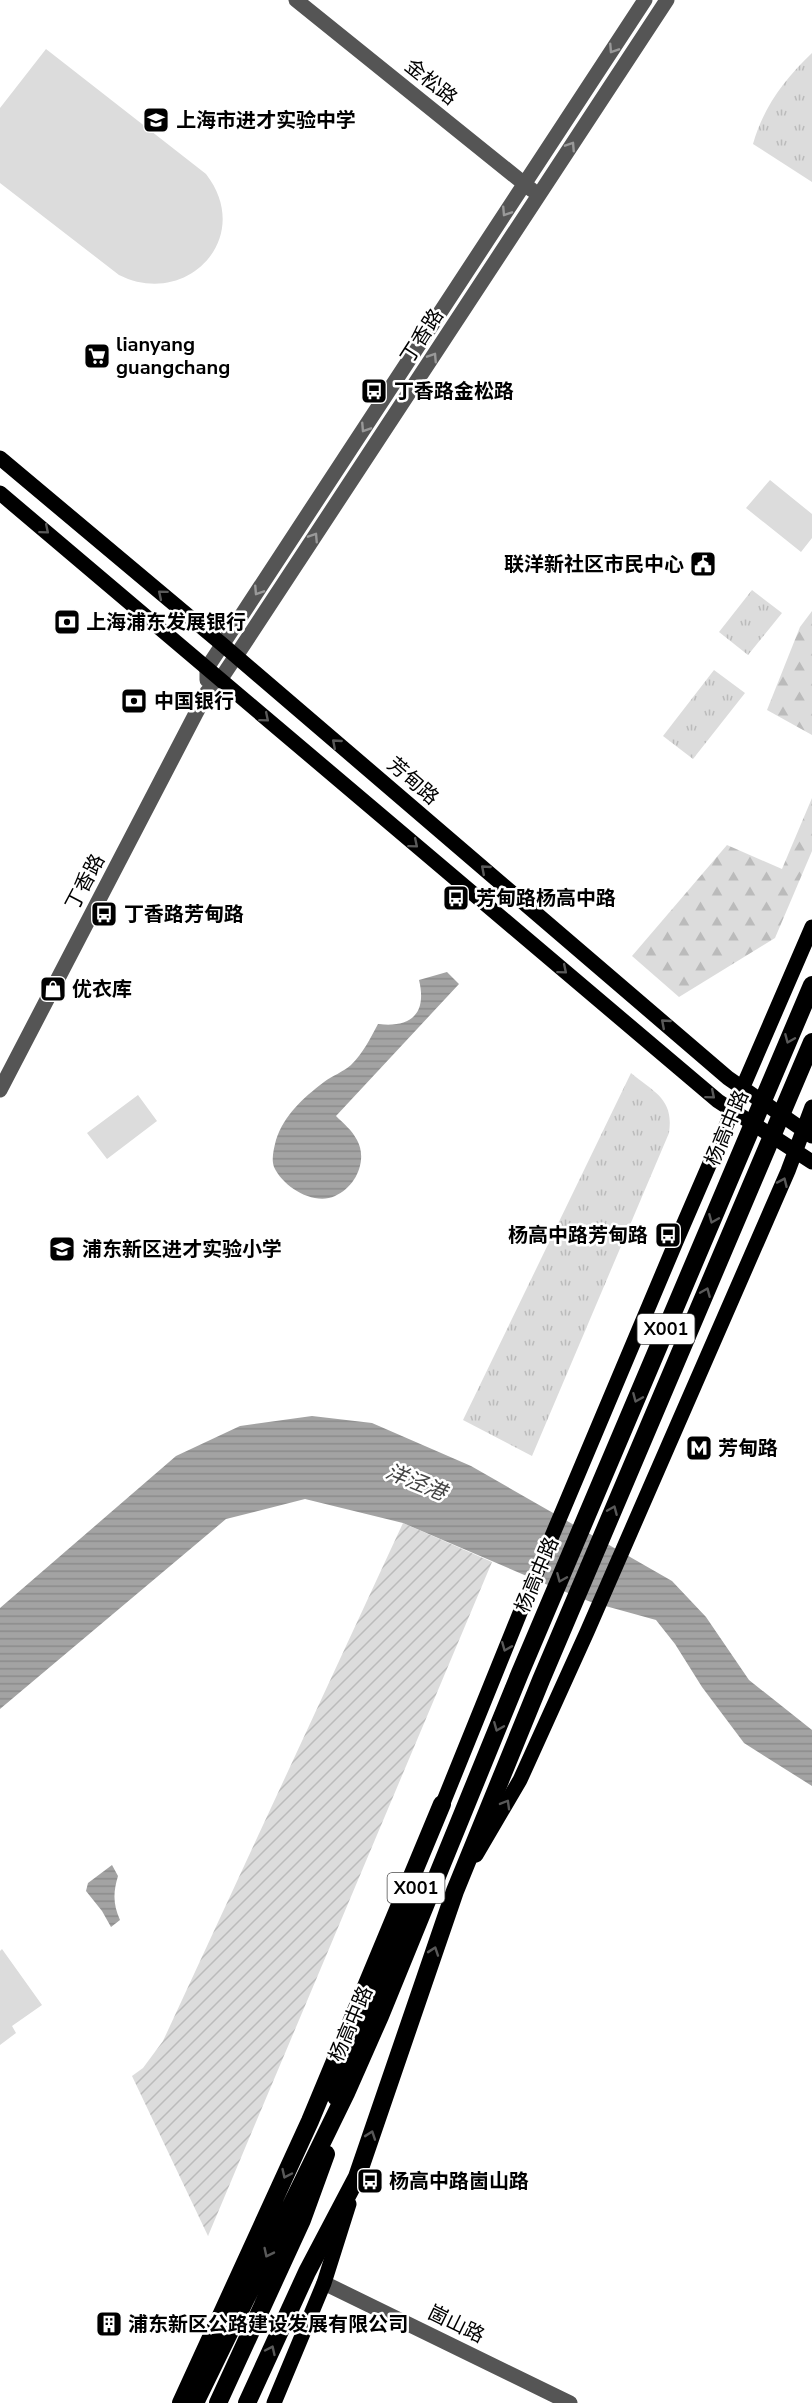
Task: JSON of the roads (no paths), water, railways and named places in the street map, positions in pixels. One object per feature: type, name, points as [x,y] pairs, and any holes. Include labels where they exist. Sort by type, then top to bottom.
[{"type":"highway","name":"杨高中路","points":[[195,2403],[346,2093],[380,2016],[520,1673],[812,986]]},
{"type":"highway","name":"X001","points":[[247,2403],[307,2272],[357,2177],[455,1891],[540,1680],[812,1042]]},
{"type":"highway","points":[[181,2403],[310,2121],[442,1804]]},
{"type":"highway","points":[[218,2403],[302,2220],[346,2093]]},
{"type":"main road","name":"芳甸路","points":[[0,458],[236,656],[742,1088],[807,1133]]},
{"type":"main road","points":[[0,492],[731,1111],[812,1162]]},
{"type":"main road","name":"杨高中路","points":[[303,2182],[406,1919],[442,1804],[528,1593],[731,1111],[812,927]]},
{"type":"main road","name":"X001","points":[[455,1891],[520,1780],[634,1525],[795,1153],[807,1133],[812,1107]]},
{"type":"main road","points":[[274,2403],[324,2283],[357,2177]]},
{"type":"street","name":"金松路","points":[[296,0],[539,195]]},
{"type":"street","name":"丁香路","points":[[207,692],[207,669],[645,0]]},
{"type":"street","name":"丁香路","points":[[0,1090],[207,692],[220,680],[236,656],[666,0]]},
{"type":"street","name":"崮山路","points":[[324,2283],[570,2403]]},
{"type":"water","points":[[447,972],[459,984],[336,1116],[353,1133],[360,1148],[360,1164],[354,1180],[342,1192],[327,1198],[309,1196],[292,1188],[278,1174],[273,1161],[279,1131],[289,1115],[316,1088],[351,1065],[363,1051],[378,1024],[400,1023],[414,1016],[421,1001],[419,980]]},
{"type":"water","name":"洋泾港","points":[[312,1416],[372,1423],[471,1466],[672,1581],[706,1617],[749,1680],[812,1730],[812,1786],[744,1743],[656,1620],[591,1602],[403,1523],[305,1499],[226,1519],[0,1709],[0,1608],[176,1456],[240,1426]]},
{"type":"water","points":[[112,1865],[118,1876],[115,1898],[120,1920],[111,1927],[86,1891],[88,1883]]},
{"type":"place","name":"上海市进才实验中学","points":[[156,120]]},
{"type":"place","name":"lianyang guangchang","points":[[97,356]]},
{"type":"place","name":"丁香路金松路","points":[[374,391]]},
{"type":"place","name":"联洋新社区市民中心","points":[[703,564]]},
{"type":"place","name":"上海浦东发展银行","points":[[67,622]]},
{"type":"place","name":"中国银行","points":[[134,701]]},
{"type":"place","name":"芳甸路杨高中路","points":[[456,898]]},
{"type":"place","name":"丁香路芳甸路","points":[[104,914]]},
{"type":"place","name":"优衣库","points":[[53,989]]},
{"type":"place","name":"杨高中路芳甸路","points":[[668,1235]]},
{"type":"place","name":"浦东新区进才实验小学","points":[[62,1249]]},
{"type":"place","name":"芳甸路","points":[[699,1448]]},
{"type":"place","name":"杨高中路崮山路","points":[[370,2181]]},
{"type":"place","name":"浦东新区公路建设发展有限公司","points":[[109,2324]]}]
